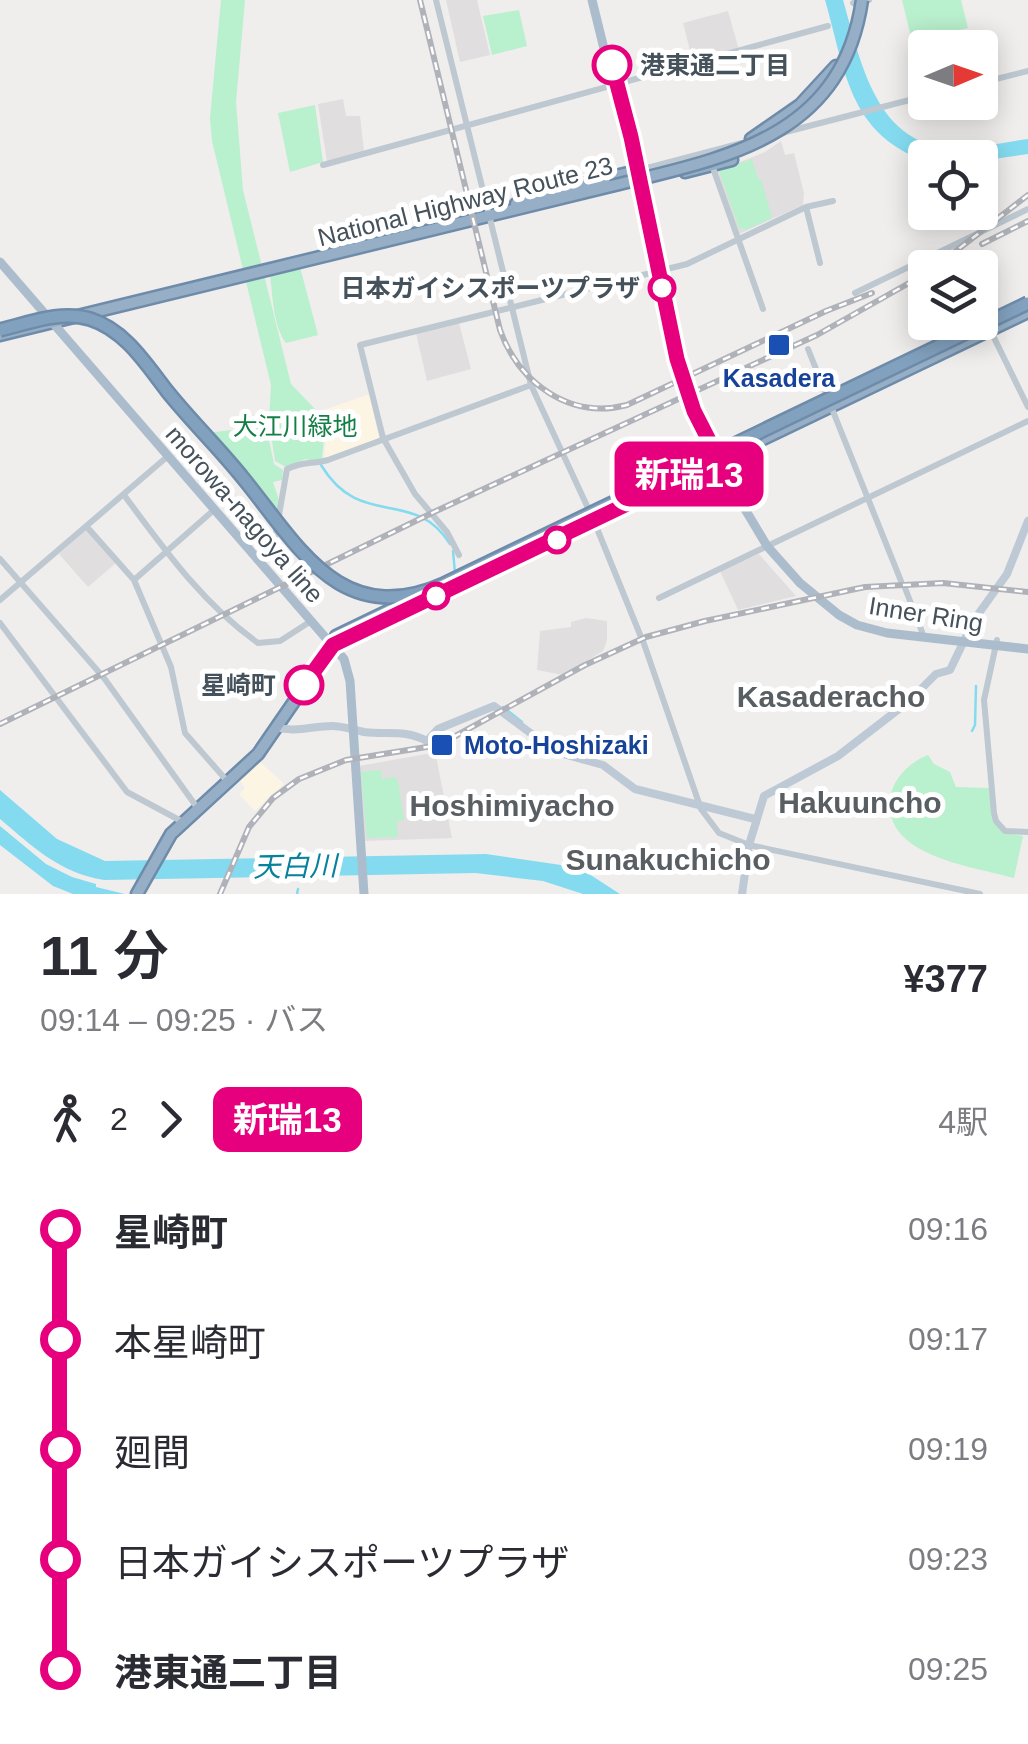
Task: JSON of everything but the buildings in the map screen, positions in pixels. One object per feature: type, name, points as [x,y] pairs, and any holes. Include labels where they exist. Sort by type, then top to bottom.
[{"type":"highway","name":"National Highway Route 23","points":[[546,199],[746,146],[774,131],[803,108],[836,66],[861,1]]},
{"type":"highway","name":"National Highway Route 23","points":[[0,332],[732,154],[786,126],[832,80],[850,47],[861,1]]},
{"type":"highway","points":[[516,206],[546,193],[732,160],[758,150],[786,126],[836,66]]},
{"type":"highway","points":[[751,139],[786,126]]},
{"type":"highway","points":[[998,321],[1028,306]]},
{"type":"highway","points":[[998,321],[1028,306]]},
{"type":"highway","points":[[0,332],[66,320],[93,324],[112,335],[302,560],[327,581],[362,596],[396,600],[437,592],[1028,306]]},
{"type":"highway","points":[[0,332],[64,316],[86,318],[111,328],[133,348],[196,427],[236,469],[306,558],[344,586],[377,596],[407,596],[437,588],[1028,306]]},
{"type":"highway","points":[[182,821],[260,744],[330,644],[960,340]]},
{"type":"highway","points":[[560,531],[630,500]]},
{"type":"highway","points":[[140,888],[157,854],[182,821],[252,760],[330,644]]},
{"type":"main road","name":"Inner Ring","points":[[594,0],[662,303],[684,383],[701,431],[768,546],[800,583],[839,615],[874,631],[1028,647]]},
{"type":"main road","name":"morowa-nagoya line","points":[[0,265],[330,644],[346,676],[362,894]]},
{"type":"main road","points":[[742,894],[749,845],[764,796],[838,756],[908,702],[936,674],[950,670],[964,640],[1008,574],[1028,521]]},
{"type":"main road","name":"morowa-nagoya line","points":[[256,559],[330,644]]},
{"type":"main road","points":[[276,727],[300,731],[330,726],[407,732],[427,742],[438,729],[494,706],[556,752],[603,764],[640,791],[755,819]]},
{"type":"street","points":[[436,0],[530,386],[592,517],[642,639],[699,804],[710,824],[719,833],[749,845],[980,894]]},
{"type":"street","points":[[323,165],[828,26]]},
{"type":"street","points":[[998,78],[1028,71]]},
{"type":"street","points":[[786,126],[908,100]]},
{"type":"street","points":[[636,177],[751,139]]},
{"type":"street","points":[[714,168],[763,309]]},
{"type":"street","points":[[460,555],[415,494],[384,438],[360,345],[687,264],[806,207],[832,201]]},
{"type":"street","points":[[806,207],[820,263]]},
{"type":"street","points":[[855,293],[1028,210]]},
{"type":"street","points":[[996,340],[1028,407]]},
{"type":"street","points":[[809,352],[923,634]]},
{"type":"street","points":[[256,559],[274,544],[287,468],[306,460],[323,462],[530,386]]},
{"type":"street","points":[[660,598],[1028,421]]},
{"type":"street","points":[[0,600],[167,457]]},
{"type":"street","points":[[124,495],[166,552],[224,619],[258,643],[280,642],[308,622]]},
{"type":"street","points":[[134,580],[213,510]]},
{"type":"street","points":[[88,527],[134,580],[171,667],[185,733],[227,780]]},
{"type":"street","points":[[0,559],[104,678],[196,806]]},
{"type":"street","points":[[0,623],[127,792],[182,821]]},
{"type":"street","points":[[996,643],[984,700],[994,813],[1005,831],[1028,832]]},
{"type":"shaded area","points":[[446,0],[477,0],[490,55],[460,62]]},
{"type":"shaded area","points":[[728,11],[739,50],[693,62],[683,23]]},
{"type":"shaded area","points":[[343,99],[346,116],[360,116],[364,151],[327,162],[318,104]]},
{"type":"shaded area","points":[[781,141],[785,155],[794,153],[804,193],[803,205],[739,234],[717,171],[765,152]]},
{"type":"shaded area","points":[[459,323],[471,369],[427,381],[416,333]]},
{"type":"shaded area","points":[[370,394],[379,438],[324,459],[326,438],[321,411]]},
{"type":"shaded area","points":[[87,529],[116,563],[88,587],[59,554]]},
{"type":"shaded area","points":[[759,554],[796,596],[738,610],[720,571]]},
{"type":"shaded area","points":[[586,618],[607,621],[603,651],[563,675],[537,670],[540,631],[571,627],[571,622]]},
{"type":"shaded area","points":[[432,753],[436,756],[452,838],[364,841],[359,766]]},
{"type":"shaded area","points":[[257,759],[284,784],[255,811],[239,794],[245,788],[238,778]]},
{"type":"green space","name":"大江川緑地","points":[[221,0],[245,0],[236,102],[243,190],[291,384],[316,410],[324,438],[322,459],[306,459],[286,467],[275,461],[269,421],[271,385],[212,141],[210,118]]},
{"type":"green space","points":[[902,0],[961,0],[968,28],[909,30]]},
{"type":"green space","points":[[519,10],[527,46],[492,55],[483,16]]},
{"type":"green space","points":[[315,105],[323,162],[290,172],[278,113]]},
{"type":"green space","points":[[752,159],[772,218],[745,230],[739,228],[719,171]]},
{"type":"green space","points":[[300,267],[318,335],[286,343],[276,320],[270,276]]},
{"type":"green space","points":[[266,426],[274,464],[283,470],[282,480],[273,482],[280,503],[278,514],[271,512],[235,459],[206,433]]},
{"type":"green space","points":[[928,755],[934,764],[950,772],[956,787],[989,788],[992,815],[1006,833],[1023,836],[1014,878],[932,855],[899,832],[891,815],[893,787],[905,770]]},
{"type":"green space","points":[[381,770],[382,779],[394,777],[398,781],[404,820],[397,821],[398,837],[367,838],[361,772]]},
{"type":"water","points":[[825,0],[843,0],[876,98],[890,118],[921,140],[908,140],[908,153],[880,134],[865,116],[845,74]]},
{"type":"water","points":[[1028,139],[1028,154],[998,158],[998,144]]},
{"type":"water","name":"天白川","points":[[0,790],[57,839],[105,861],[486,854],[561,865],[589,874],[620,894],[583,894],[543,881],[475,873],[104,880],[60,865],[0,819]]},
{"type":"water","points":[[0,826],[46,864],[96,887],[125,894],[73,894],[53,886],[0,845]]},
{"type":"waterway","points":[[321,465],[353,497],[420,516],[450,544]]},
{"type":"waterway","points":[[453,551],[455,573]]},
{"type":"waterway","points":[[972,731],[976,686]]},
{"type":"waterway","points":[[503,707],[522,722]]},
{"type":"waterway","points":[[297,894],[298,889]]},
{"type":"railway","points":[[420,0],[500,330],[520,366],[549,393],[586,407],[627,405],[872,293]]},
{"type":"railway","points":[[957,250],[1028,195]]},
{"type":"railway","points":[[982,244],[1028,221]]},
{"type":"railway","points":[[0,724],[434,512],[817,335],[908,284]]},
{"type":"railway","points":[[220,894],[249,827],[273,798],[299,779],[346,760],[439,745],[585,665],[646,637],[865,587],[943,583],[1028,592]]},
{"type":"bus line","name":"新瑞13","points":[[304,685],[333,645],[719,460],[694,411],[677,359],[631,137],[612,65]]},
{"type":"place","name":"港東通二丁目","points":[[612,65]]},
{"type":"place","name":"日本ガイシスポーツプラザ","points":[[662,288]]},
{"type":"place","name":"Kasadera","points":[[779,345]]},
{"type":"place","name":"星崎町","points":[[304,685]]},
{"type":"place","name":"Moto-Hoshizaki","points":[[442,745]]},
{"type":"district","name":"Kasaderacho","points":[[831,697]]},
{"type":"district","name":"Hakuuncho","points":[[860,803]]},
{"type":"district","name":"Hoshimiyacho","points":[[512,806]]},
{"type":"district","name":"Sunakuchicho","points":[[668,860]]}]
